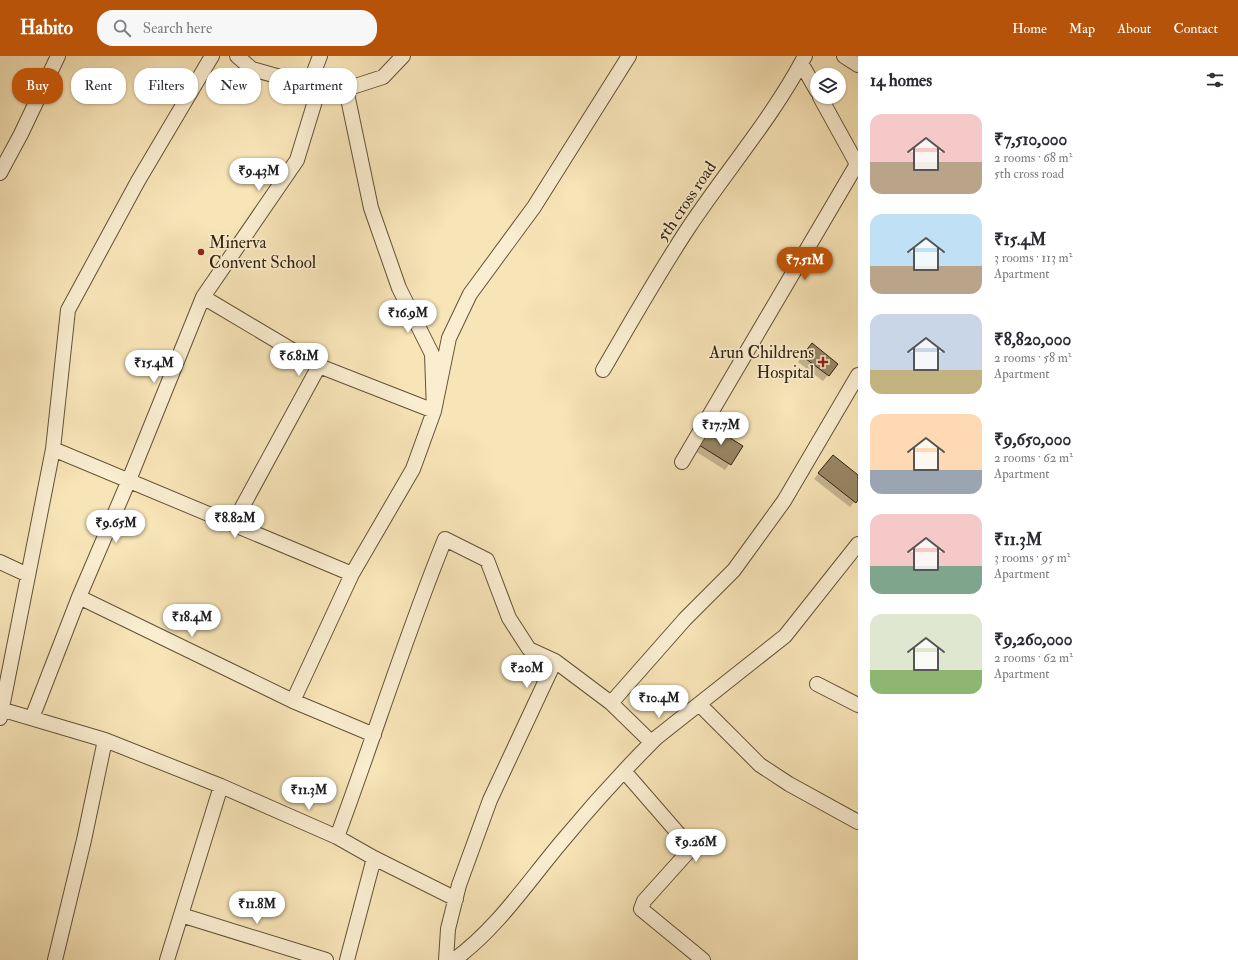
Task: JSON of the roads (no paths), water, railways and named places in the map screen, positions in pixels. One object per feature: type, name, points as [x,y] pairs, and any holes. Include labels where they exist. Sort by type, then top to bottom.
[{"type":"street","points":[[0,173],[21,134],[58,56]]},
{"type":"street","points":[[212,56],[138,181],[68,310],[53,449],[1,712],[32,718],[105,740],[221,786],[338,837],[374,858],[456,899]]},
{"type":"street","points":[[236,56],[252,69],[269,74]]},
{"type":"street","points":[[318,68],[320,56]]},
{"type":"street","points":[[357,85],[383,77],[403,56]]},
{"type":"street","points":[[293,701],[352,574],[413,469],[434,410],[449,338],[470,294],[534,206],[629,56]]},
{"type":"street","points":[[844,56],[858,65]]},
{"type":"street","points":[[803,60],[810,76]]},
{"type":"street","name":"5th cross road","points":[[603,370],[646,295],[690,227],[756,133],[803,60]]},
{"type":"street","points":[[32,718],[79,597],[129,480],[202,297],[297,160],[310,104]]},
{"type":"street","points":[[349,104],[371,208],[399,288],[432,354],[434,410]]},
{"type":"street","points":[[682,462],[858,165],[824,104]]},
{"type":"street","points":[[202,297],[319,366],[434,410]]},
{"type":"street","points":[[233,524],[319,366]]},
{"type":"street","points":[[611,703],[685,619],[734,570],[784,501],[858,375]]},
{"type":"street","points":[[53,449],[352,574]]},
{"type":"street","points":[[338,837],[419,604],[445,539],[488,560],[510,618],[529,649],[555,661],[611,703],[654,740]]},
{"type":"street","points":[[454,960],[468,950],[491,928],[565,837],[654,740],[785,636],[858,544]]},
{"type":"street","points":[[0,562],[28,575]]},
{"type":"street","points":[[79,597],[293,701],[374,736]]},
{"type":"street","points":[[446,960],[448,929],[459,885],[490,800],[555,661]]},
{"type":"street","points":[[817,684],[858,705]]},
{"type":"street","points":[[698,704],[760,764],[789,784],[858,822]]},
{"type":"street","points":[[55,960],[84,840],[105,740]]},
{"type":"street","points":[[624,771],[690,847],[688,852],[644,901],[640,909],[703,960]]},
{"type":"street","points":[[167,960],[221,786]]},
{"type":"street","points":[[347,960],[374,858]]},
{"type":"street","points":[[181,915],[326,960]]},
{"type":"place","name":"Minerva Convent School","points":[[201,252]]},
{"type":"place","name":"Arun Childrens Hospital","points":[[823,362]]}]
